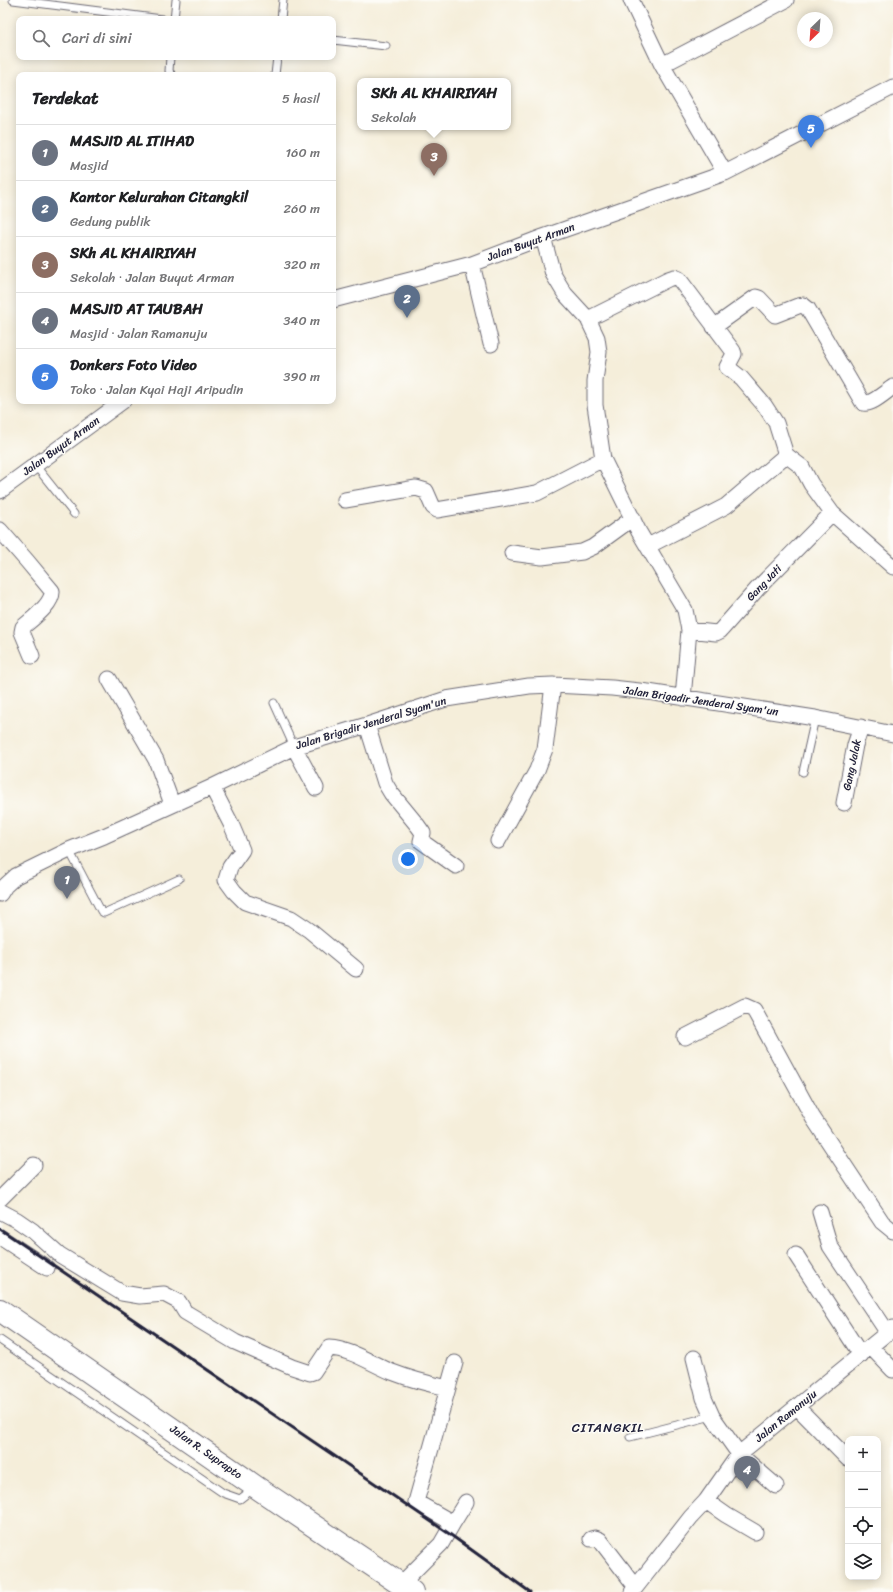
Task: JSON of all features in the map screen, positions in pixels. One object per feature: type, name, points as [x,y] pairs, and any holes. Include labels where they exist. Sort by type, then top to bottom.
[{"type":"highway","name":"Jalan R. Suprapto","points":[[0,1310],[256,1487],[406,1588]]},
{"type":"street","points":[[631,0],[662,65],[726,173]]},
{"type":"street","points":[[662,65],[786,0]]},
{"type":"street","name":"Jalan Buyut Arman","points":[[336,299],[472,264],[543,237],[726,173],[893,87]]},
{"type":"street","points":[[543,237],[553,274],[565,294],[588,319],[597,338],[598,345],[595,405],[604,459],[648,546],[685,610],[689,630],[683,698]]},
{"type":"street","points":[[472,264],[491,344]]},
{"type":"street","points":[[588,319],[668,279],[674,277],[679,279],[733,353],[727,367],[756,393],[773,417],[786,455],[802,467],[811,484],[832,513],[893,567]]},
{"type":"street","points":[[714,327],[756,297],[759,298],[775,316],[803,305],[808,309],[863,403],[867,404],[893,387]]},
{"type":"street","name":"Jalan Buyut Arman","points":[[0,491],[118,404]]},
{"type":"street","points":[[648,546],[726,506],[786,455]]},
{"type":"street","points":[[345,500],[416,488],[426,491],[433,507],[437,510],[537,493],[604,459]]},
{"type":"street","name":"Gang Jati","points":[[689,630],[716,633],[720,631],[802,542],[832,513]]},
{"type":"street","points":[[512,553],[542,557],[582,552],[593,547],[633,518]]},
{"type":"street","points":[[0,530],[52,591],[52,596],[48,602],[23,627],[22,632],[32,656]]},
{"type":"street","points":[[109,679],[156,760],[172,804]]},
{"type":"street","points":[[498,841],[538,770],[545,749],[553,685]]},
{"type":"street","name":"Jalan Brigadir Jenderal Syam'un","points":[[0,894],[5,886],[16,876],[70,850],[123,828],[172,804],[212,787],[294,747],[446,699],[529,686],[553,685],[648,692],[815,718],[893,734]]},
{"type":"street","points":[[367,725],[385,783],[391,793],[423,833],[421,841],[456,866]]},
{"type":"street","name":"Gang Jalak","points":[[844,803],[854,745],[861,727]]},
{"type":"street","points":[[294,747],[316,788]]},
{"type":"street","points":[[212,787],[231,824],[242,850],[230,867],[226,880],[234,892],[245,902],[291,918],[356,969]]},
{"type":"street","points":[[685,1037],[745,1006],[754,1010],[814,1118],[882,1222],[893,1231]]},
{"type":"street","points":[[0,1199],[34,1165]]},
{"type":"street","points":[[0,1211],[17,1220],[32,1231],[60,1255],[122,1293],[140,1296],[164,1294],[179,1302],[185,1312],[235,1342],[292,1366],[310,1373],[313,1372],[328,1348],[335,1348],[360,1357],[392,1372],[448,1388]]},
{"type":"street","points":[[820,1212],[830,1246],[891,1331]]},
{"type":"street","points":[[0,1237],[47,1268]]},
{"type":"street","points":[[796,1255],[866,1351],[893,1370]]},
{"type":"street","name":"Jalan Ramanuju","points":[[634,1589],[691,1517],[706,1501],[739,1454],[891,1331]]},
{"type":"street","points":[[694,1358],[704,1398],[712,1416],[739,1454],[776,1486]]},
{"type":"street","points":[[452,1523],[416,1502],[456,1363]]},
{"type":"street","points":[[797,1407],[845,1457]]},
{"type":"street","points":[[706,1501],[755,1532]]},
{"type":"street","points":[[406,1588],[442,1544],[452,1523],[466,1502]]},
{"type":"street","points":[[591,1539],[595,1538],[600,1540],[634,1589]]},
{"type":"lane","points":[[13,0],[138,16]]},
{"type":"lane","points":[[174,16],[176,0]]},
{"type":"lane","points":[[282,16],[283,0]]},
{"type":"lane","points":[[336,40],[386,46]]},
{"type":"lane","points":[[170,60],[170,72]]},
{"type":"lane","points":[[275,72],[277,60]]},
{"type":"lane","points":[[35,465],[74,514]]},
{"type":"lane","points":[[274,703],[294,747]]},
{"type":"lane","points":[[803,772],[815,718]]},
{"type":"lane","points":[[70,850],[101,911],[104,913],[179,879]]},
{"type":"lane","points":[[0,1340],[223,1493],[240,1499],[256,1487]]},
{"type":"lane","points":[[630,1437],[712,1416]]},
{"type":"railway","points":[[0,1229],[448,1533],[530,1592]]},
{"type":"place","name":"Donkers Foto Video","points":[[811,148]]},
{"type":"place","name":"SKh AL KHAIRIYAH","points":[[434,176]]},
{"type":"place","name":"Kantor Kelurahan Citangkil","points":[[407,318]]},
{"type":"place","name":"MASJID AL ITIHAD","points":[[67,899]]},
{"type":"place","name":"MASJID AT TAUBAH","points":[[747,1489]]},
{"type":"district","name":"CITANGKIL","points":[[608,1427]]}]
